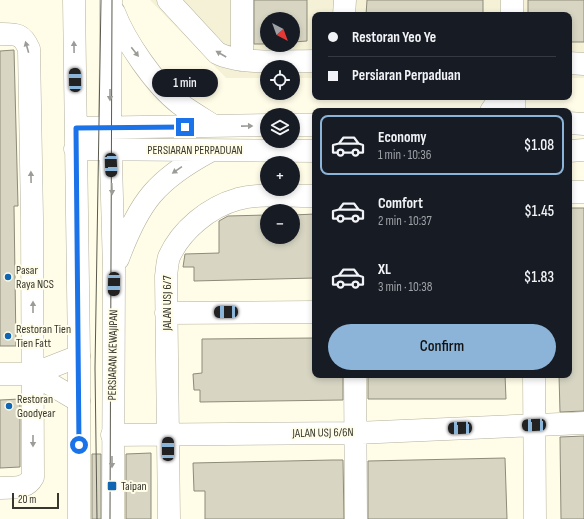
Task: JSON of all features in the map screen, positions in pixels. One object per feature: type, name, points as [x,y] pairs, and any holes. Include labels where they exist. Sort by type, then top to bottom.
[{"type":"main road","points":[[74,0],[79,356],[79,519]]},
{"type":"main road","points":[[168,0],[217,53],[226,57],[242,60],[312,61]]},
{"type":"main road","points":[[242,0],[242,60]]},
{"type":"main road","points":[[344,12],[345,0]]},
{"type":"main road","points":[[512,0],[512,12]]},
{"type":"main road","points":[[111,2],[127,41],[160,84],[179,104],[214,126]]},
{"type":"main road","name":"PERSIARAN KEWAJIPAN","points":[[111,2],[110,128],[114,269],[112,435],[113,519]]},
{"type":"main road","points":[[0,34],[16,34],[25,39],[29,49],[33,374],[33,476],[30,483],[22,487],[0,488]]},
{"type":"main road","points":[[572,63],[584,64]]},
{"type":"main road","points":[[572,123],[584,124]]},
{"type":"main road","points":[[300,125],[312,125]]},
{"type":"main road","name":"PERSIARAN PERPADUAN","points":[[76,128],[260,126]]},
{"type":"main road","name":"PERSIARAN PERPADUAN","points":[[76,149],[312,151]]},
{"type":"main road","points":[[114,269],[136,215],[152,193],[168,176],[188,162],[211,150]]},
{"type":"main road","points":[[572,151],[584,150]]},
{"type":"main road","points":[[572,192],[584,192]]},
{"type":"main road","name":"JALAN USJ 6/7","points":[[169,519],[166,313],[166,276],[168,259],[176,244],[186,233],[205,215],[222,205],[239,199],[256,197],[312,196]]},
{"type":"main road","points":[[166,313],[312,312]]},
{"type":"main road","points":[[0,374],[33,374],[79,356]]},
{"type":"main road","points":[[33,374],[79,401]]},
{"type":"main road","points":[[355,378],[356,519]]},
{"type":"main road","points":[[534,378],[536,519]]},
{"type":"main road","name":"JALAN USJ 6/6N","points":[[112,435],[356,433],[584,423]]},
{"type":"shaded area","points":[[150,0],[584,0],[584,78],[572,78],[572,12],[312,12],[312,78],[300,78],[300,60],[260,60],[260,78],[226,78]]},
{"type":"building","points":[[254,0],[307,0],[307,41],[300,42],[300,12],[260,12],[260,44],[254,44]]},
{"type":"building","points":[[367,0],[483,0],[483,12],[366,12]]},
{"type":"building","points":[[528,0],[584,0],[584,42],[572,42],[572,12],[528,12]]},
{"type":"building","points":[[14,50],[18,206],[14,206],[16,346],[0,346],[0,51]]},
{"type":"building","points":[[572,208],[584,208],[584,411],[560,412],[559,378],[572,378]]},
{"type":"building","points":[[312,214],[312,278],[194,281],[194,267],[183,267],[185,254],[219,253],[219,221],[228,216],[260,215],[260,244],[300,244],[300,215]]},
{"type":"building","points":[[312,338],[312,378],[343,378],[343,400],[200,402],[200,390],[194,390],[193,374],[202,373],[202,339]]},
{"type":"building","points":[[368,378],[505,378],[506,399],[368,399]]},
{"type":"building","points":[[20,399],[20,467],[0,468],[0,400]]},
{"type":"building","points":[[584,436],[584,519],[561,519],[560,437]]},
{"type":"building","points":[[151,453],[151,519],[126,519],[126,454]]},
{"type":"building","points":[[92,454],[101,454],[101,519],[92,519]]},
{"type":"building","points":[[505,458],[507,519],[368,519],[368,461]]},
{"type":"building","points":[[343,460],[344,519],[205,519],[205,491],[194,491],[193,463]]},
{"type":"tram line","points":[[97,519],[95,368],[101,0]]},
{"type":"tram line","points":[[110,519],[112,0]]},
{"type":"place","name":"Pasar Raya NCS","points":[[8,277]]},
{"type":"place","name":"Restoran Tien Tien Fatt","points":[[8,336]]},
{"type":"place","name":"Restoran Goodyear","points":[[9,406]]},
{"type":"place","name":"Taipan","points":[[112,486]]},
{"type":"route","points":[[79,445],[76,128],[185,127]]}]
